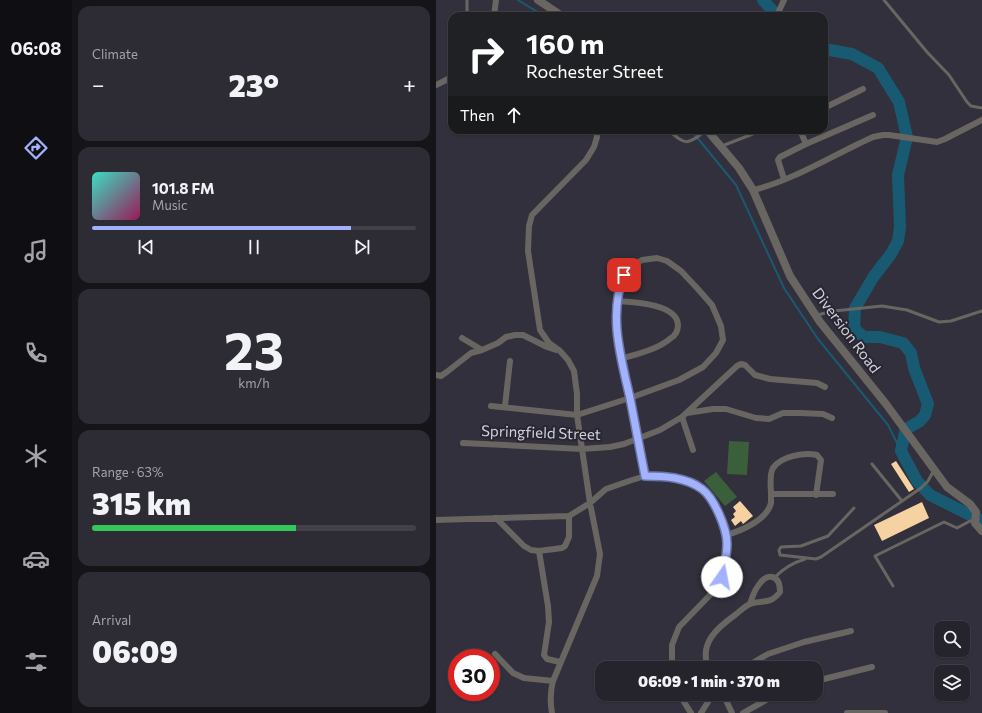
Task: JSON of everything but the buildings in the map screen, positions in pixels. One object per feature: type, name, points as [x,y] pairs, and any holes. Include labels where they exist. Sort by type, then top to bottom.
[{"type":"street","points":[[494,12],[496,0]]},
{"type":"street","points":[[538,0],[556,12]]},
{"type":"street","points":[[777,12],[784,0]]},
{"type":"street","points":[[436,77],[438,84],[448,79]]},
{"type":"street","points":[[828,106],[863,89]]},
{"type":"street","points":[[784,179],[778,160],[780,157],[873,115]]},
{"type":"street","points":[[753,190],[784,179],[873,137],[882,135],[900,136],[937,142],[945,140],[982,120]]},
{"type":"street","points":[[552,713],[550,691],[553,681],[597,576],[600,554],[590,503],[582,449],[574,371],[568,360],[560,351],[549,343],[540,330],[528,251],[529,226],[532,215],[586,160],[594,147],[597,134]]},
{"type":"street","name":"Diversion Road","points":[[708,134],[739,168],[753,190],[790,276],[816,315],[886,404],[947,487],[970,504],[982,531]]},
{"type":"street","points":[[802,134],[806,144]]},
{"type":"street","points":[[491,406],[504,406],[578,415],[630,398],[679,380],[703,367],[716,353],[723,340],[721,326],[712,305],[682,271],[667,261],[657,258],[642,260],[629,268],[621,283],[616,301],[616,329],[620,359],[630,398],[645,476]]},
{"type":"street","points":[[616,301],[659,306],[675,318],[678,325],[676,333],[672,338],[651,349],[620,359]]},
{"type":"street","points":[[436,375],[441,376],[471,353],[498,343],[506,337],[515,335],[527,337],[547,347],[560,351]]},
{"type":"street","points":[[462,338],[482,350]]},
{"type":"street","points":[[504,406],[510,361]]},
{"type":"street","name":"Springfield Street","points":[[463,443],[582,449],[610,447],[624,444],[660,430],[685,415],[737,366],[741,364],[745,365],[755,375],[770,379],[817,383],[825,387]]},
{"type":"street","points":[[693,450],[685,415],[713,409],[726,409],[756,418],[769,419],[783,413],[800,412],[823,414],[832,418]]},
{"type":"street","points":[[726,535],[740,531],[764,516],[770,504],[773,469],[779,462],[796,455],[810,453],[818,455],[821,460],[816,495]]},
{"type":"street","points":[[436,520],[569,516],[590,503],[606,490],[645,476],[666,476],[686,481],[702,489],[714,505],[726,535],[726,551],[722,577],[711,594],[679,627],[672,645],[672,661]]},
{"type":"street","points":[[771,494],[833,494]]},
{"type":"street","points":[[496,518],[524,546],[531,550],[539,551],[566,546],[569,538],[569,516]]},
{"type":"street","points":[[539,551],[542,580],[548,606],[549,622],[544,655],[547,659],[560,662]]},
{"type":"street","points":[[706,661],[705,654],[707,643],[721,625],[750,604],[764,602],[774,599],[777,596],[780,592],[780,583],[775,577],[764,579],[758,586],[750,604]]},
{"type":"street","points":[[756,661],[768,654],[804,642],[851,631]]},
{"type":"street","points":[[500,659],[513,673],[524,678],[553,681]]},
{"type":"street","points":[[823,679],[872,666]]},
{"type":"street","points":[[683,701],[691,713]]},
{"type":"street","points":[[701,713],[709,701]]},
{"type":"street","points":[[726,701],[732,713]]},
{"type":"street","points":[[743,713],[764,701]]},
{"type":"street","points":[[847,713],[885,713]]},
{"type":"lane","points":[[467,0],[467,12]]},
{"type":"lane","points":[[885,2],[949,75],[967,102],[971,106],[982,108]]},
{"type":"lane","points":[[673,134],[682,142],[689,142],[701,134]]},
{"type":"lane","points":[[721,147],[753,134]]},
{"type":"lane","points":[[816,315],[834,311],[857,310],[882,306],[907,310],[939,322],[951,321],[982,311]]},
{"type":"lane","points":[[872,464],[902,501]]},
{"type":"lane","points":[[854,508],[828,536],[801,546],[781,547],[779,550],[780,555],[816,559],[821,557],[921,488],[928,481],[934,470]]},
{"type":"lane","points":[[893,586],[875,556],[944,522],[957,528],[976,518]]},
{"type":"lane","points":[[775,577],[783,568],[793,562],[806,558]]},
{"type":"green space","points":[[729,441],[749,442],[747,475],[727,474]]},
{"type":"green space","points":[[716,472],[737,497],[725,506],[704,481]]},
{"type":"waterway","points":[[518,0],[538,12]]},
{"type":"waterway","points":[[763,0],[774,12]]},
{"type":"waterway","points":[[828,50],[852,54],[878,68],[899,102],[907,137],[898,175],[900,227],[898,241],[891,254],[874,276],[855,308],[854,329],[864,337],[880,337],[903,343],[911,353],[914,368],[928,404],[925,415],[920,421],[908,428]]},
{"type":"waterway","points":[[694,134],[736,185],[784,288],[818,339],[888,425],[901,451]]},
{"type":"waterway","points":[[905,432],[901,451],[917,481],[930,495],[982,521]]},
{"type":"route","points":[[624,275],[616,301],[616,329],[620,359],[630,398],[645,476],[666,476],[686,481],[702,489],[714,505],[726,535],[726,558],[722,577]]}]
